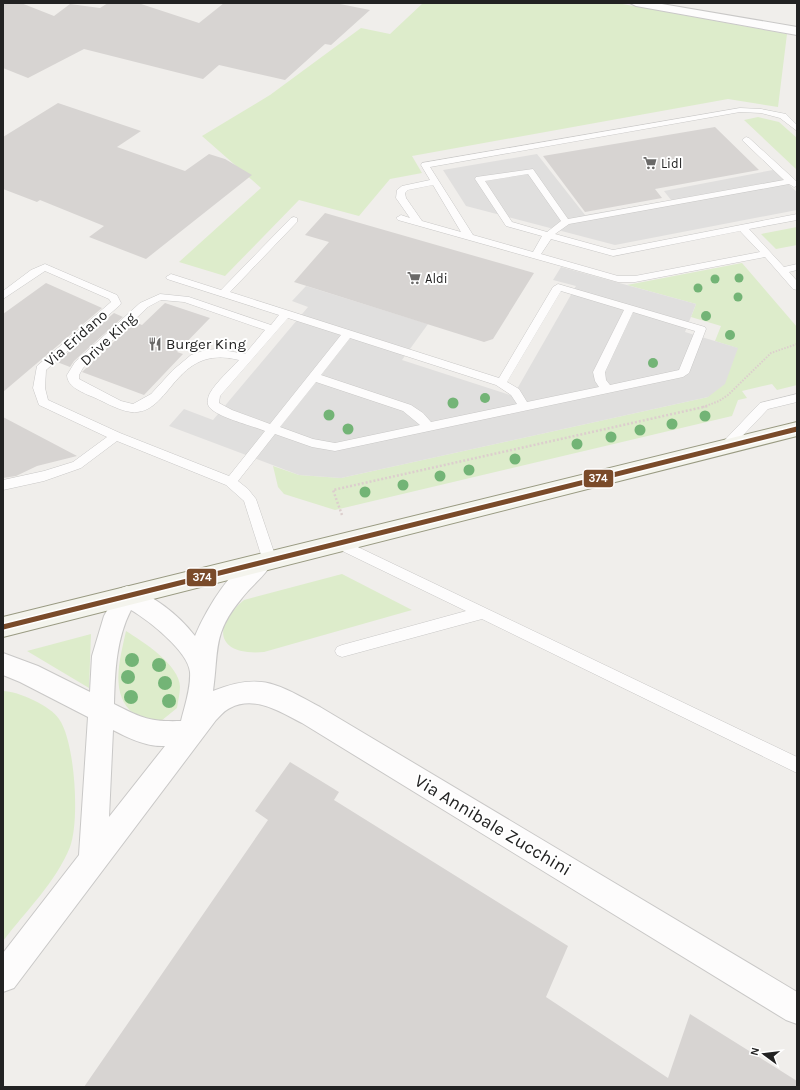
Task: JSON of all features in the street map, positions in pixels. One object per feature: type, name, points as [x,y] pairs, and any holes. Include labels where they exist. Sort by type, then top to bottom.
[{"type":"main road","points":[[3,627],[797,429]]},
{"type":"street","points":[[636,3],[797,31]]},
{"type":"street","name":"Via Annibale Zucchini","points":[[190,733],[198,702],[204,647],[210,628],[239,582],[265,562]]},
{"type":"street","points":[[93,861],[104,656],[116,616],[127,596],[141,604],[172,627],[187,643],[202,669]]},
{"type":"street","points":[[3,664],[29,674],[133,727],[157,734],[190,733]]},
{"type":"street","name":"Via Annibale Zucchini","points":[[3,977],[207,712],[221,699],[240,693],[258,692],[277,697],[311,715],[797,1009]]},
{"type":"lane","points":[[469,237],[425,165],[740,110],[761,111],[783,116],[797,129]]},
{"type":"lane","points":[[746,140],[794,184]]},
{"type":"lane","points":[[566,222],[530,171],[479,180],[509,224],[613,253],[797,217]]},
{"type":"lane","points":[[418,222],[401,198],[400,192],[405,188],[435,182]]},
{"type":"lane","points":[[535,256],[548,235],[566,222],[794,184]]},
{"type":"lane","points":[[402,218],[618,279],[635,279],[767,254]]},
{"type":"lane","points":[[223,294],[294,220]]},
{"type":"lane","points":[[742,227],[797,287]]},
{"type":"lane","name":"Via Eridano","points":[[3,296],[34,272],[45,267],[114,297],[116,303],[41,369],[39,388],[43,402],[116,436],[231,482],[244,492],[250,500],[265,562]]},
{"type":"lane","points":[[782,270],[797,267]]},
{"type":"lane","points":[[171,277],[501,383],[515,392],[524,407]]},
{"type":"lane","points":[[286,314],[215,394],[213,400],[214,405],[228,413],[312,444],[335,447],[683,372],[701,329],[558,287],[501,383]]},
{"type":"lane","name":"Drive King","points":[[247,358],[224,352],[202,355],[186,364],[149,401],[133,408],[122,405],[80,386],[73,379],[73,375],[79,365],[144,305],[160,297],[185,299],[272,329]]},
{"type":"lane","points":[[607,389],[601,381],[599,372],[630,308]]},
{"type":"lane","points":[[231,482],[348,333]]},
{"type":"lane","points":[[314,377],[407,408],[414,412],[429,427]]},
{"type":"lane","points":[[725,447],[764,406],[797,398]]},
{"type":"lane","points":[[3,485],[44,476],[77,465],[116,436]]},
{"type":"lane","points":[[345,542],[482,613],[797,765]]},
{"type":"lane","points":[[342,651],[482,613]]},
{"type":"path","points":[[345,542],[333,490],[710,405],[719,402],[771,353],[781,348],[797,344]]},
{"type":"green space","points":[[423,3],[617,3],[787,34],[778,107],[728,99],[412,156],[422,173],[390,179],[359,216],[299,200],[225,276],[179,262],[261,188],[202,136],[270,95],[361,28],[390,34]]},
{"type":"green space","points":[[758,117],[779,122],[797,138],[797,170],[744,120]]},
{"type":"green space","points":[[797,227],[797,245],[776,249],[761,234]]},
{"type":"green space","points":[[742,263],[797,327],[797,385],[777,390],[772,384],[742,391],[747,398],[738,400],[732,416],[335,510],[284,494],[278,487],[273,466],[299,475],[341,478],[708,397],[737,348],[715,341],[721,326],[691,317],[696,304],[627,285]]},
{"type":"green space","points":[[342,574],[412,610],[264,652],[237,650],[228,645],[224,638],[223,630],[226,620],[233,610],[244,600]]},
{"type":"green space","points":[[126,631],[159,654],[174,670],[178,679],[180,689],[177,708],[161,721],[137,716],[126,706],[121,697],[118,676]]},
{"type":"green space","points":[[91,634],[89,688],[27,651]]},
{"type":"green space","points":[[3,691],[25,696],[42,704],[59,719],[69,745],[72,762],[75,819],[70,847],[57,872],[40,896],[3,941]]},
{"type":"shaded area","name":"Lidl","points":[[537,154],[585,215],[671,200],[664,191],[773,170],[797,192],[797,210],[615,245],[466,206],[443,170]]},
{"type":"shaded area","points":[[561,267],[696,304],[685,332],[738,348],[725,384],[708,397],[341,478],[299,475],[169,426],[184,409],[213,420],[308,307],[292,301],[306,286],[428,324],[402,360],[513,396],[576,286],[553,280]]},
{"type":"building","points":[[3,3],[21,3],[54,16],[70,4],[100,8],[108,3],[138,3],[199,23],[224,3],[335,3],[370,10],[331,45],[325,44],[285,80],[219,65],[203,79],[84,49],[28,78],[3,68]]},
{"type":"building","points":[[58,103],[141,131],[117,147],[185,171],[209,154],[225,159],[252,175],[146,259],[89,237],[104,226],[40,200],[37,202],[3,189],[3,137]]},
{"type":"building","name":"Lidl","points":[[715,127],[759,170],[655,189],[662,198],[585,212],[543,156]]},
{"type":"building","name":"Aldi","points":[[325,213],[534,273],[493,339],[484,342],[294,282],[329,242],[305,235]]},
{"type":"building","points":[[46,283],[102,308],[3,392],[3,314]]},
{"type":"building","name":"Burger King","points":[[165,303],[210,318],[177,352],[183,354],[144,395],[82,372],[135,322],[142,325]]},
{"type":"building","points":[[114,313],[123,317],[74,361],[70,367],[57,362]]},
{"type":"building","points":[[3,417],[77,456],[37,466],[16,476],[3,478]]},
{"type":"building","points":[[290,762],[339,792],[334,800],[568,946],[546,997],[668,1078],[690,1014],[797,1081],[797,1087],[84,1087],[268,820],[255,811]]},
{"type":"transit line","name":"374","points":[[3,627],[797,429]]},
{"type":"place","name":"Lidl","points":[[650,163]]},
{"type":"place","name":"Aldi","points":[[414,278]]},
{"type":"place","name":"Burger King","points":[[155,344]]}]
